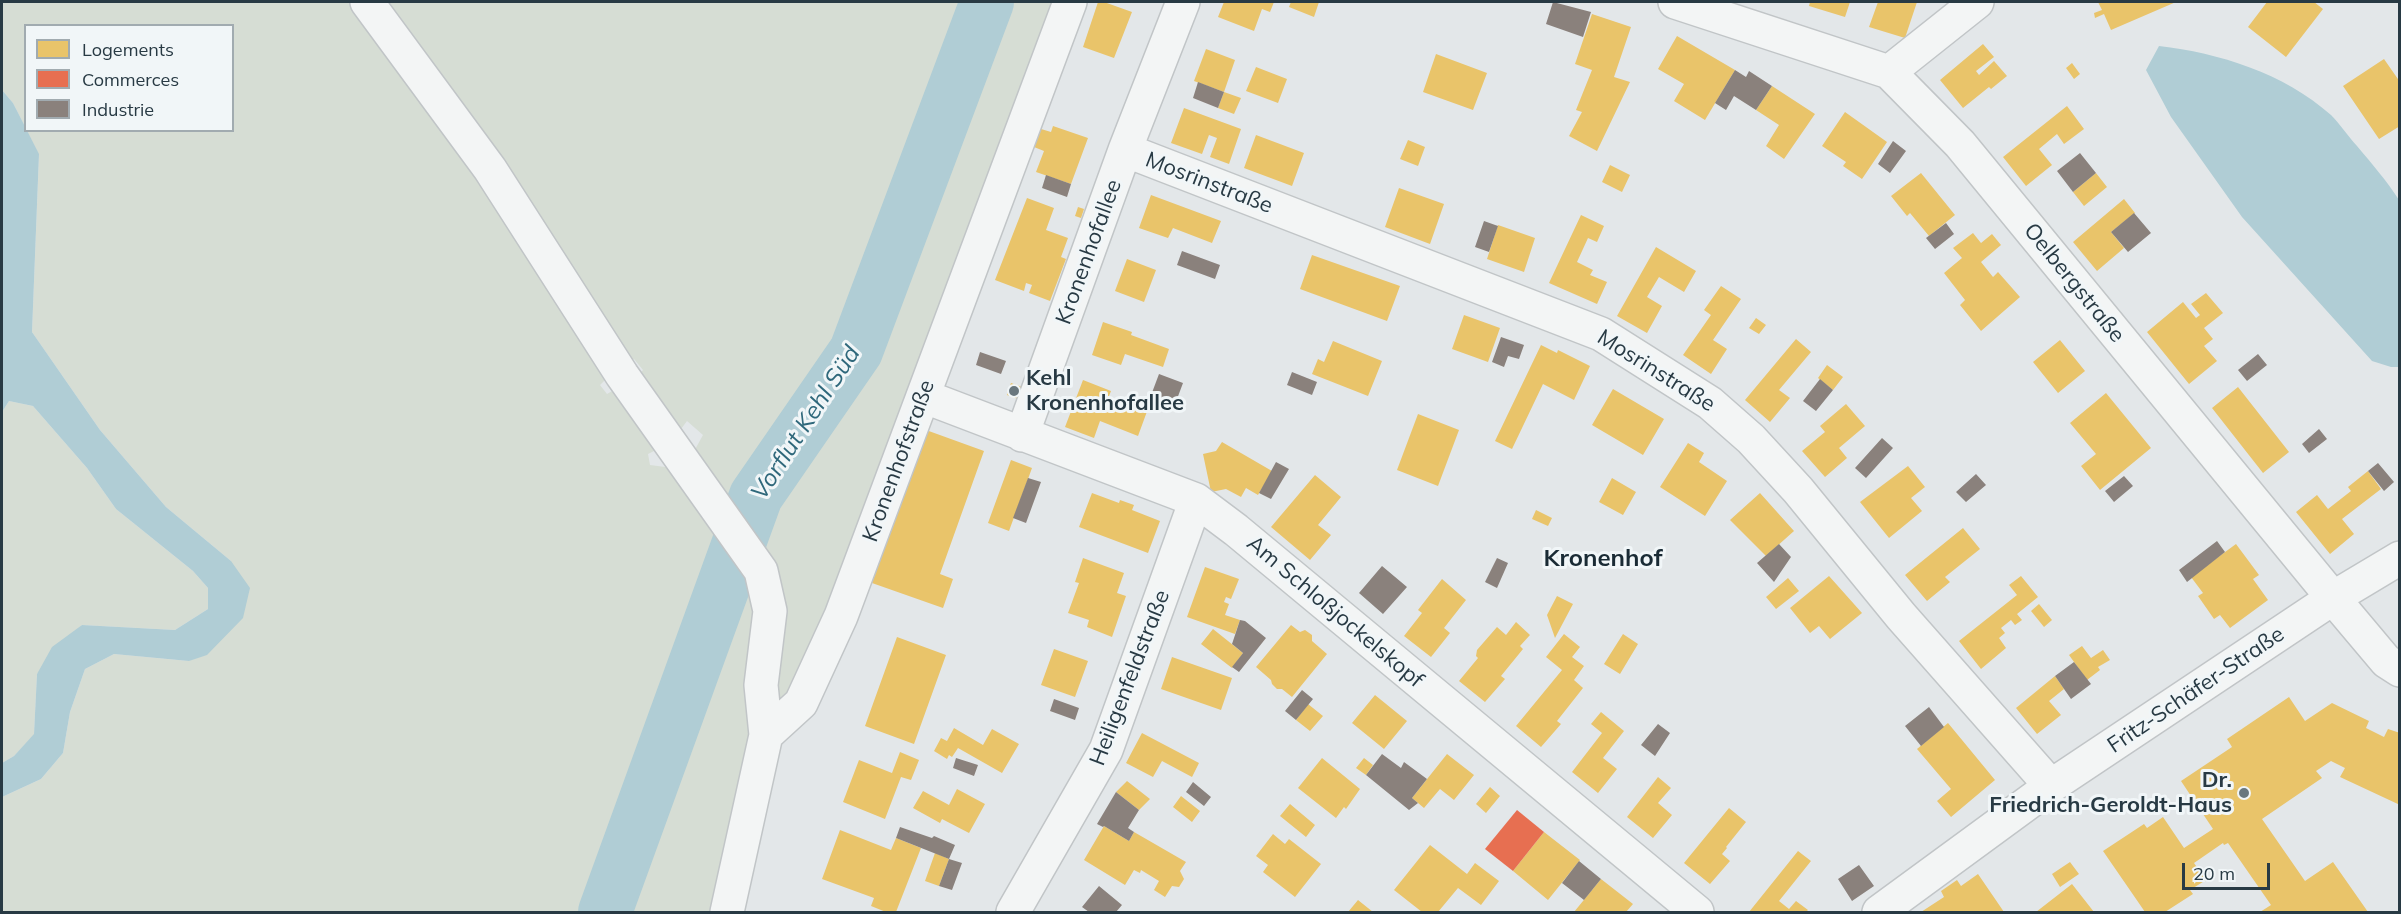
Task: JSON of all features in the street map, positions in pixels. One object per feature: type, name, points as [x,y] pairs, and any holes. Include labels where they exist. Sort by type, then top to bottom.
[{"type":"street","points":[[367,2],[490,169],[622,375],[761,571],[770,611],[761,685],[766,735],[727,912]]},
{"type":"street","name":"Kronenhofstraße","points":[[766,735],[801,703],[841,616],[1070,2]]},
{"type":"street","name":"Kronenhofallee","points":[[1022,435],[1125,150],[1183,2]]},
{"type":"street","name":"Oelbergstraße","points":[[1675,2],[1889,72],[1959,144],[2333,598],[2386,661],[2400,670]]},
{"type":"street","points":[[1889,72],[1977,2]]},
{"type":"street","name":"Mosrinstraße","points":[[1125,150],[1601,334],[1710,403],[1751,439],[1798,490],[1901,616],[2051,786]]},
{"type":"street","name":"Am Schloßjockelskopf","points":[[923,396],[1196,500],[1681,907]]},
{"type":"street","name":"Heiligenfeldstraße","points":[[1013,912],[1106,750],[1196,500]]},
{"type":"street","name":"Fritz-Schäfer-Straße","points":[[1879,912],[2051,786],[2333,598],[2400,558]]},
{"type":"shaded area","points":[[2,2],[353,2],[465,150],[606,379],[600,385],[607,394],[614,390],[662,447],[648,454],[650,465],[673,468],[692,455],[703,435],[687,421],[678,433],[635,379],[643,370],[634,359],[625,364],[376,2],[1054,2],[801,693],[756,735],[717,912],[2,912],[2,797],[41,779],[63,753],[70,712],[85,669],[114,654],[189,661],[231,561],[166,507],[100,430],[32,332],[39,155],[28,132],[234,132],[234,24],[24,24],[24,125],[13,103],[2,90]]},
{"type":"shaded area","points":[[9,401],[33,406],[87,468],[116,509],[193,571],[208,588],[208,609],[175,630],[82,625],[37,674],[34,735],[14,756],[2,763],[2,412]]},
{"type":"water","points":[[2159,46],[2205,54],[2250,67],[2293,87],[2331,115],[2389,186],[2399,200],[2399,367],[2372,361],[2242,217],[2171,117],[2146,70]]},
{"type":"water","points":[[2,90],[13,103],[24,125],[24,132],[28,132],[39,154],[32,332],[100,430],[166,507],[231,561],[250,588],[243,618],[207,655],[189,661],[114,654],[85,669],[70,712],[63,753],[41,779],[2,797],[2,763],[14,756],[34,734],[37,674],[52,647],[82,625],[175,630],[208,609],[208,588],[193,571],[116,509],[87,468],[33,406],[9,401],[2,412]]},
{"type":"building: Logements","points":[[1098,2],[1132,12],[1114,58],[1083,47]]},
{"type":"building: Logements","points":[[1224,2],[1274,2],[1270,12],[1262,9],[1254,31],[1218,17]]},
{"type":"building: Logements","points":[[1291,2],[1319,2],[1314,17],[1289,7]]},
{"type":"building: Logements","points":[[1810,2],[1850,2],[1845,17],[1809,6]]},
{"type":"building: Logements","points":[[1878,2],[1917,2],[1905,38],[1869,27]]},
{"type":"building: Logements","points":[[2098,2],[2176,2],[2111,30],[2104,14],[2095,18],[2094,13],[2102,10]]},
{"type":"building: Logements","points":[[2267,2],[2314,2],[2323,9],[2286,57],[2248,27]]},
{"type":"building: Logements","points":[[1592,14],[1631,27],[1614,77],[1630,82],[1597,151],[1569,136],[1582,112],[1576,110],[1592,70],[1575,64]]},
{"type":"building: Logements","points":[[1677,36],[1735,70],[1705,120],[1674,101],[1684,84],[1658,69]]},
{"type":"building: Logements","points":[[1983,44],[1994,57],[1976,71],[1979,75],[1994,61],[2007,76],[1963,108],[1940,80]]},
{"type":"building: Logements","points":[[1206,49],[1235,60],[1224,92],[1194,81]]},
{"type":"building: Logements","points":[[1436,54],[1487,73],[1473,110],[1423,92]]},
{"type":"building: Logements","points":[[2384,59],[2400,82],[2400,126],[2379,139],[2343,86]]},
{"type":"building: Logements","points":[[2072,63],[2080,74],[2074,79],[2066,68]]},
{"type":"building: Logements","points":[[1256,67],[1287,79],[1278,103],[1246,91]]},
{"type":"building: Logements","points":[[1772,86],[1815,114],[1784,159],[1766,146],[1779,125],[1756,110]]},
{"type":"building: Logements","points":[[1224,92],[1241,98],[1234,114],[1218,108]]},
{"type":"building: Logements","points":[[2067,106],[2084,129],[2064,144],[2057,134],[2039,149],[2052,165],[2026,186],[2003,157]]},
{"type":"building: Logements","points":[[1184,108],[1241,129],[1229,164],[1210,157],[1217,138],[1209,135],[1202,154],[1171,143]]},
{"type":"building: Logements","points":[[1845,112],[1887,142],[1862,179],[1843,166],[1846,162],[1822,146]]},
{"type":"building: Logements","points":[[1053,126],[1088,138],[1071,184],[1036,172],[1044,151],[1034,147],[1041,129],[1051,132]]},
{"type":"building: Logements","points":[[1256,135],[1304,153],[1292,186],[1244,168]]},
{"type":"building: Logements","points":[[1408,140],[1425,147],[1418,166],[1400,159]]},
{"type":"building: Logements","points":[[1610,165],[1630,175],[1622,192],[1602,182]]},
{"type":"building: Logements","points":[[1921,173],[1955,215],[1929,236],[1910,213],[1907,216],[1891,196]]},
{"type":"building: Logements","points":[[2096,173],[2107,187],[2084,206],[2073,192]]},
{"type":"building: Logements","points":[[1399,188],[1444,204],[1430,244],[1385,227]]},
{"type":"building: Logements","points":[[1151,195],[1221,221],[1212,243],[1173,228],[1168,238],[1139,228]]},
{"type":"building: Logements","points":[[1027,198],[1054,208],[1046,230],[1068,238],[1061,257],[1066,259],[1050,301],[1029,293],[1032,285],[1026,283],[1024,291],[995,280]]},
{"type":"building: Logements","points":[[2124,199],[2135,213],[2111,232],[2124,248],[2097,271],[2073,242]]},
{"type":"building: Logements","points":[[1078,207],[1084,209],[1081,218],[1075,216]]},
{"type":"building: Logements","points":[[1581,215],[1604,226],[1597,242],[1588,238],[1577,262],[1593,270],[1590,275],[1607,282],[1597,304],[1549,283]]},
{"type":"building: Logements","points":[[1498,225],[1535,238],[1524,272],[1487,259]]},
{"type":"building: Logements","points":[[1973,233],[1981,243],[1992,234],[2001,245],[1981,262],[1993,277],[1998,272],[2020,297],[1981,331],[1960,305],[1965,300],[1944,273],[1962,258],[1953,248]]},
{"type":"building: Logements","points":[[1656,247],[1696,271],[1684,292],[1659,277],[1647,297],[1662,306],[1647,333],[1617,316]]},
{"type":"building: Logements","points":[[1312,255],[1400,286],[1387,321],[1300,289]]},
{"type":"building: Logements","points":[[1127,259],[1156,270],[1144,302],[1115,291]]},
{"type":"building: Logements","points":[[1721,286],[1741,299],[1713,340],[1727,349],[1711,374],[1683,355],[1711,315],[1704,310]]},
{"type":"building: Logements","points":[[2206,293],[2223,313],[2204,328],[2213,339],[2204,346],[2217,361],[2189,384],[2147,332],[2183,302],[2196,318],[2200,315],[2191,304]]},
{"type":"building: Logements","points":[[1464,315],[1500,328],[1488,362],[1452,349]]},
{"type":"building: Logements","points":[[1756,318],[1766,325],[1759,334],[1749,328]]},
{"type":"building: Logements","points":[[1103,322],[1169,349],[1163,367],[1125,354],[1121,365],[1092,355]]},
{"type":"building: Logements","points":[[1796,339],[1811,352],[1779,390],[1790,398],[1770,422],[1745,400]]},
{"type":"building: Logements","points":[[2060,340],[2085,371],[2058,393],[2033,362]]},
{"type":"building: Logements","points":[[1333,341],[1382,361],[1368,396],[1312,374],[1318,359],[1324,362]]},
{"type":"building: Logements","points":[[1541,345],[1557,353],[1558,350],[1590,366],[1574,400],[1543,384],[1512,449],[1495,441]]},
{"type":"building: Logements","points":[[1827,365],[1843,377],[1833,390],[1818,378]]},
{"type":"building: Logements","points":[[1083,380],[1111,391],[1107,401],[1112,403],[1111,408],[1120,411],[1125,397],[1149,406],[1138,436],[1100,421],[1094,438],[1065,427]]},
{"type":"building: Logements","name":"Kehl Kronenhofallee","points":[[1011,383],[1022,387],[1018,399],[1007,395]]},
{"type":"building: Logements","points":[[2238,387],[2289,452],[2263,473],[2212,408]]},
{"type":"building: Logements","points":[[1613,389],[1664,419],[1643,455],[1592,425]]},
{"type":"building: Logements","points":[[2106,393],[2151,448],[2100,490],[2081,466],[2096,454],[2070,423]]},
{"type":"building: Logements","points":[[1846,404],[1865,426],[1839,448],[1847,458],[1825,477],[1802,451],[1825,432],[1820,426]]},
{"type":"building: Logements","points":[[1418,414],[1459,430],[1438,486],[1397,470]]},
{"type":"building: Logements","points":[[926,430],[984,451],[940,574],[953,579],[943,608],[872,583]]},
{"type":"building: Logements","points":[[1222,442],[1272,471],[1258,495],[1246,488],[1241,497],[1226,489],[1211,492],[1203,454],[1216,451]]},
{"type":"building: Logements","points":[[1688,443],[1704,453],[1699,462],[1727,481],[1705,516],[1660,487]]},
{"type":"building: Logements","points":[[1011,460],[1032,468],[1009,531],[988,523]]},
{"type":"building: Logements","points":[[1908,466],[1925,487],[1911,498],[1922,511],[1889,538],[1860,502]]},
{"type":"building: Logements","points":[[2368,471],[2381,489],[2342,519],[2354,534],[2330,554],[2296,512],[2317,495],[2328,509],[2351,491],[2348,487]]},
{"type":"building: Logements","points":[[1315,475],[1341,497],[1318,525],[1331,535],[1310,560],[1271,527]]},
{"type":"building: Logements","points":[[1612,478],[1636,492],[1623,515],[1599,502]]},
{"type":"building: Logements","points":[[1092,493],[1119,503],[1120,500],[1134,505],[1132,510],[1160,521],[1148,553],[1079,527]]},
{"type":"building: Logements","points":[[1760,493],[1794,531],[1766,556],[1730,520]]},
{"type":"building: Logements","points":[[1536,510],[1552,518],[1548,526],[1532,519]]},
{"type":"building: Logements","points":[[1963,528],[1980,549],[1945,577],[1950,582],[1927,601],[1905,575]]},
{"type":"building: Logements","points":[[2236,544],[2259,575],[2253,579],[2268,600],[2230,628],[2220,615],[2214,619],[2198,596],[2203,593],[2191,577]]},
{"type":"building: Logements","points":[[1083,558],[1124,573],[1117,593],[1126,596],[1112,637],[1087,627],[1089,620],[1068,613],[1079,583],[1075,582]]},
{"type":"building: Logements","points":[[1205,567],[1239,579],[1231,599],[1226,597],[1224,602],[1229,604],[1225,615],[1240,620],[1235,634],[1187,617]]},
{"type":"building: Logements","points":[[1829,576],[1862,613],[1830,639],[1819,626],[1810,633],[1790,608]]},
{"type":"building: Logements","points":[[2021,576],[2038,597],[2017,614],[2022,620],[2015,625],[2011,620],[2001,628],[2005,633],[1999,638],[2006,648],[1981,669],[1959,641],[2017,595],[2009,585]]},
{"type":"building: Logements","points":[[1788,578],[1799,591],[1776,609],[1766,597]]},
{"type":"building: Logements","points":[[1442,579],[1466,600],[1444,628],[1450,633],[1431,657],[1404,636],[1422,613],[1418,610]]},
{"type":"building: Logements","points":[[1557,596],[1573,604],[1555,638],[1547,615]]},
{"type":"building: Logements","points":[[2039,604],[2052,620],[2044,627],[2031,611]]},
{"type":"building: Logements","points":[[1516,622],[1530,635],[1520,646],[1523,649],[1501,676],[1505,679],[1485,702],[1459,681],[1478,658],[1477,650],[1497,627],[1506,635]]},
{"type":"building: Logements","points":[[1291,625],[1300,632],[1305,630],[1312,635],[1312,641],[1327,654],[1292,697],[1282,689],[1277,689],[1271,680],[1256,667]]},
{"type":"building: Logements","points":[[1213,629],[1243,653],[1232,668],[1201,644]]},
{"type":"building: Logements","points":[[1564,634],[1580,647],[1572,657],[1584,666],[1574,680],[1583,688],[1557,721],[1561,724],[1541,747],[1516,726],[1562,670],[1546,657]]},
{"type":"building: Logements","points":[[1623,634],[1638,644],[1620,674],[1604,664]]},
{"type":"building: Logements","points":[[897,637],[946,655],[914,744],[865,726]]},
{"type":"building: Logements","points":[[2082,646],[2091,658],[2103,650],[2110,660],[2098,667],[2100,670],[2087,680],[2069,655]]},
{"type":"building: Logements","points":[[1054,649],[1088,661],[1075,697],[1041,685]]},
{"type":"building: Logements","points":[[1172,657],[1232,678],[1221,710],[1161,689]]},
{"type":"building: Logements","points":[[2055,676],[2064,689],[2049,701],[2061,715],[2037,734],[2016,708]]},
{"type":"building: Logements","points":[[1375,695],[1407,721],[1384,749],[1352,723]]},
{"type":"building: Logements","name":"Dr. Friedrich-Geroldt-Haus","points":[[2289,697],[2305,721],[2332,703],[2369,721],[2366,728],[2384,737],[2388,729],[2400,733],[2400,805],[2340,777],[2345,768],[2331,761],[2316,771],[2322,778],[2262,819],[2305,881],[2333,862],[2368,912],[2260,912],[2271,905],[2228,843],[2224,845],[2223,843],[2194,863],[2206,880],[2190,890],[2193,894],[2165,912],[2145,912],[2103,851],[2144,824],[2147,828],[2163,817],[2184,848],[2213,829],[2181,781],[2232,747],[2227,739]]},
{"type":"building: Logements","points":[[1308,704],[1323,716],[1310,731],[1296,720]]},
{"type":"building: Logements","points":[[1601,712],[1624,731],[1603,758],[1617,769],[1598,793],[1572,772],[1602,733],[1591,724]]},
{"type":"building: Logements","points":[[1948,723],[1995,780],[1951,817],[1937,801],[1951,789],[1917,749]]},
{"type":"building: Logements","points":[[954,728],[983,745],[992,729],[1019,744],[1002,773],[958,748],[952,757],[949,755],[947,759],[934,751],[941,738],[947,741]]},
{"type":"building: Logements","points":[[1142,733],[1199,763],[1192,777],[1162,761],[1153,777],[1126,763]]},
{"type":"building: Logements","points":[[900,752],[919,760],[911,780],[901,777],[885,819],[843,802],[859,760],[892,773]]},
{"type":"building: Logements","points":[[1447,754],[1474,775],[1454,800],[1440,789],[1424,808],[1412,798]]},
{"type":"building: Logements","points":[[1322,758],[1360,789],[1346,809],[1344,807],[1336,818],[1298,788]]},
{"type":"building: Logements","points":[[1364,758],[1373,765],[1366,775],[1356,768]]},
{"type":"building: Logements","points":[[1658,777],[1671,788],[1658,803],[1672,815],[1653,838],[1627,817]]},
{"type":"building: Logements","points":[[1127,781],[1150,799],[1139,810],[1116,792]]},
{"type":"building: Logements","points":[[1490,787],[1500,796],[1486,813],[1476,804]]},
{"type":"building: Logements","points":[[957,789],[985,804],[969,833],[942,819],[940,823],[913,808],[923,791],[949,805]]},
{"type":"building: Logements","points":[[1181,796],[1200,811],[1192,822],[1173,807]]},
{"type":"building: Logements","points":[[1290,804],[1315,825],[1306,837],[1280,816]]},
{"type":"building: Logements","points":[[1729,808],[1746,822],[1722,854],[1730,861],[1710,884],[1684,863]]},
{"type":"building: Logements","points":[[1104,826],[1129,841],[1134,832],[1186,862],[1180,871],[1184,879],[1179,887],[1172,886],[1165,897],[1154,890],[1159,881],[1141,870],[1140,873],[1134,870],[1125,885],[1084,860]]},
{"type":"building: Logements","points":[[840,830],[891,850],[896,838],[921,848],[896,912],[886,912],[871,906],[874,898],[822,879]]},
{"type":"building: Logements","points":[[1544,832],[1580,860],[1548,900],[1513,871]]},
{"type":"building: Logements","points":[[1273,834],[1285,844],[1289,839],[1321,864],[1295,897],[1263,872],[1268,865],[1256,856]]},
{"type":"building: Logements","points":[[1430,845],[1467,874],[1475,863],[1499,881],[1481,905],[1458,888],[1438,912],[1422,912],[1394,890]]},
{"type":"building: Logements","points":[[1798,851],[1811,861],[1779,901],[1789,909],[1796,901],[1808,910],[1806,912],[1749,912]]},
{"type":"building: Logements","points":[[935,853],[949,859],[939,886],[925,881]]},
{"type":"building: Logements","points":[[2070,862],[2079,874],[2060,887],[2052,874]]},
{"type":"building: Logements","points":[[1978,874],[2004,912],[1921,912],[1944,897],[1941,891],[1957,880],[1961,886]]},
{"type":"building: Logements","points":[[1601,879],[1633,904],[1626,912],[1574,912]]},
{"type":"building: Logements","points":[[2072,884],[2094,912],[2036,912]]},
{"type":"building: Logements","points":[[1358,900],[1373,912],[1348,912]]},
{"type":"building: Commerces","points":[[1517,810],[1544,832],[1513,871],[1485,849]]},
{"type":"building: Industrie","points":[[1553,2],[1591,12],[1583,37],[1546,24]]},
{"type":"building: Industrie","points":[[1735,70],[1746,77],[1749,71],[1772,86],[1756,110],[1734,96],[1726,110],[1715,103]]},
{"type":"building: Industrie","points":[[1198,82],[1224,92],[1218,108],[1193,98]]},
{"type":"building: Industrie","points":[[1893,141],[1906,151],[1890,173],[1878,164]]},
{"type":"building: Industrie","points":[[2080,153],[2096,173],[2073,192],[2057,171]]},
{"type":"building: Industrie","points":[[1046,175],[1071,184],[1067,197],[1042,188]]},
{"type":"building: Industrie","points":[[2134,213],[2151,233],[2128,252],[2111,232]]},
{"type":"building: Industrie","points":[[1484,221],[1498,226],[1489,252],[1475,247]]},
{"type":"building: Industrie","points":[[1946,223],[1954,234],[1935,249],[1926,238]]},
{"type":"building: Industrie","points":[[1182,251],[1220,265],[1215,279],[1177,265]]},
{"type":"building: Industrie","points":[[1501,337],[1524,345],[1519,359],[1508,356],[1504,367],[1492,362]]},
{"type":"building: Industrie","points":[[980,352],[1006,361],[1001,374],[976,365]]},
{"type":"building: Industrie","points":[[2258,354],[2267,365],[2247,381],[2238,370]]},
{"type":"building: Industrie","points":[[1292,372],[1317,382],[1312,395],[1287,385]]},
{"type":"building: Industrie","points":[[1159,374],[1183,383],[1174,407],[1150,398]]},
{"type":"building: Industrie","points":[[1820,379],[1833,390],[1816,411],[1803,401]]},
{"type":"building: Industrie","points":[[2319,429],[2327,439],[2309,453],[2302,444]]},
{"type":"building: Industrie","points":[[1882,438],[1893,448],[1866,478],[1855,468]]},
{"type":"building: Industrie","points":[[1276,462],[1289,469],[1271,499],[1259,493]]},
{"type":"building: Industrie","points":[[2378,463],[2394,482],[2384,491],[2368,471]]},
{"type":"building: Industrie","points":[[1976,474],[1986,485],[1966,502],[1956,492]]},
{"type":"building: Industrie","points":[[2124,476],[2133,486],[2114,502],[2105,491]]},
{"type":"building: Industrie","points":[[1028,478],[1041,482],[1026,523],[1013,518]]},
{"type":"building: Industrie","points":[[2217,541],[2225,552],[2187,582],[2179,570]]},
{"type":"building: Industrie","points":[[1779,544],[1791,557],[1774,582],[1757,563]]},
{"type":"building: Industrie","points":[[1497,558],[1508,563],[1497,588],[1485,582]]},
{"type":"building: Industrie","points":[[1382,566],[1407,587],[1383,614],[1359,593]]},
{"type":"building: Industrie","points":[[1240,620],[1245,621],[1266,638],[1239,672],[1232,667],[1243,653],[1232,644]]},
{"type":"building: Industrie","points":[[2074,662],[2091,684],[2071,699],[2055,676]]},
{"type":"building: Industrie","points":[[1302,690],[1313,699],[1296,720],[1285,711]]},
{"type":"building: Industrie","points":[[1054,699],[1079,708],[1075,720],[1050,711]]},
{"type":"building: Industrie","points":[[1929,707],[1944,727],[1921,746],[1905,726]]},
{"type":"building: Industrie","points":[[1658,724],[1670,733],[1655,756],[1641,745]]},
{"type":"building: Industrie","points":[[1382,754],[1401,768],[1404,762],[1427,779],[1412,798],[1418,803],[1409,810],[1366,775]]},
{"type":"building: Industrie","points":[[956,758],[978,765],[974,776],[953,768]]},
{"type":"building: Industrie","points":[[1193,782],[1211,797],[1204,806],[1186,792]]},
{"type":"building: Industrie","points":[[1116,792],[1139,810],[1128,828],[1134,832],[1129,841],[1097,824]]},
{"type":"building: Industrie","points":[[900,827],[932,838],[934,836],[955,845],[949,859],[896,838]]},
{"type":"building: Industrie","points":[[949,859],[962,863],[952,890],[939,886]]},
{"type":"building: Industrie","points":[[1579,861],[1601,879],[1584,900],[1562,883]]},
{"type":"building: Industrie","points":[[1859,865],[1874,886],[1852,901],[1838,879]]},
{"type":"building: Industrie","points":[[1099,886],[1122,905],[1116,912],[1089,912],[1082,907]]},
{"type":"waterway","name":"Vorflut Kehl Süd","points":[[605,912],[756,496],[856,351],[987,2]]},
{"type":"place","name":"Kehl Kronenhofallee","points":[[1014,391]]},
{"type":"place","name":"Dr. Friedrich-Geroldt-Haus","points":[[2244,793]]},
{"type":"district","name":"Kronenhof","points":[[1603,559]]}]
